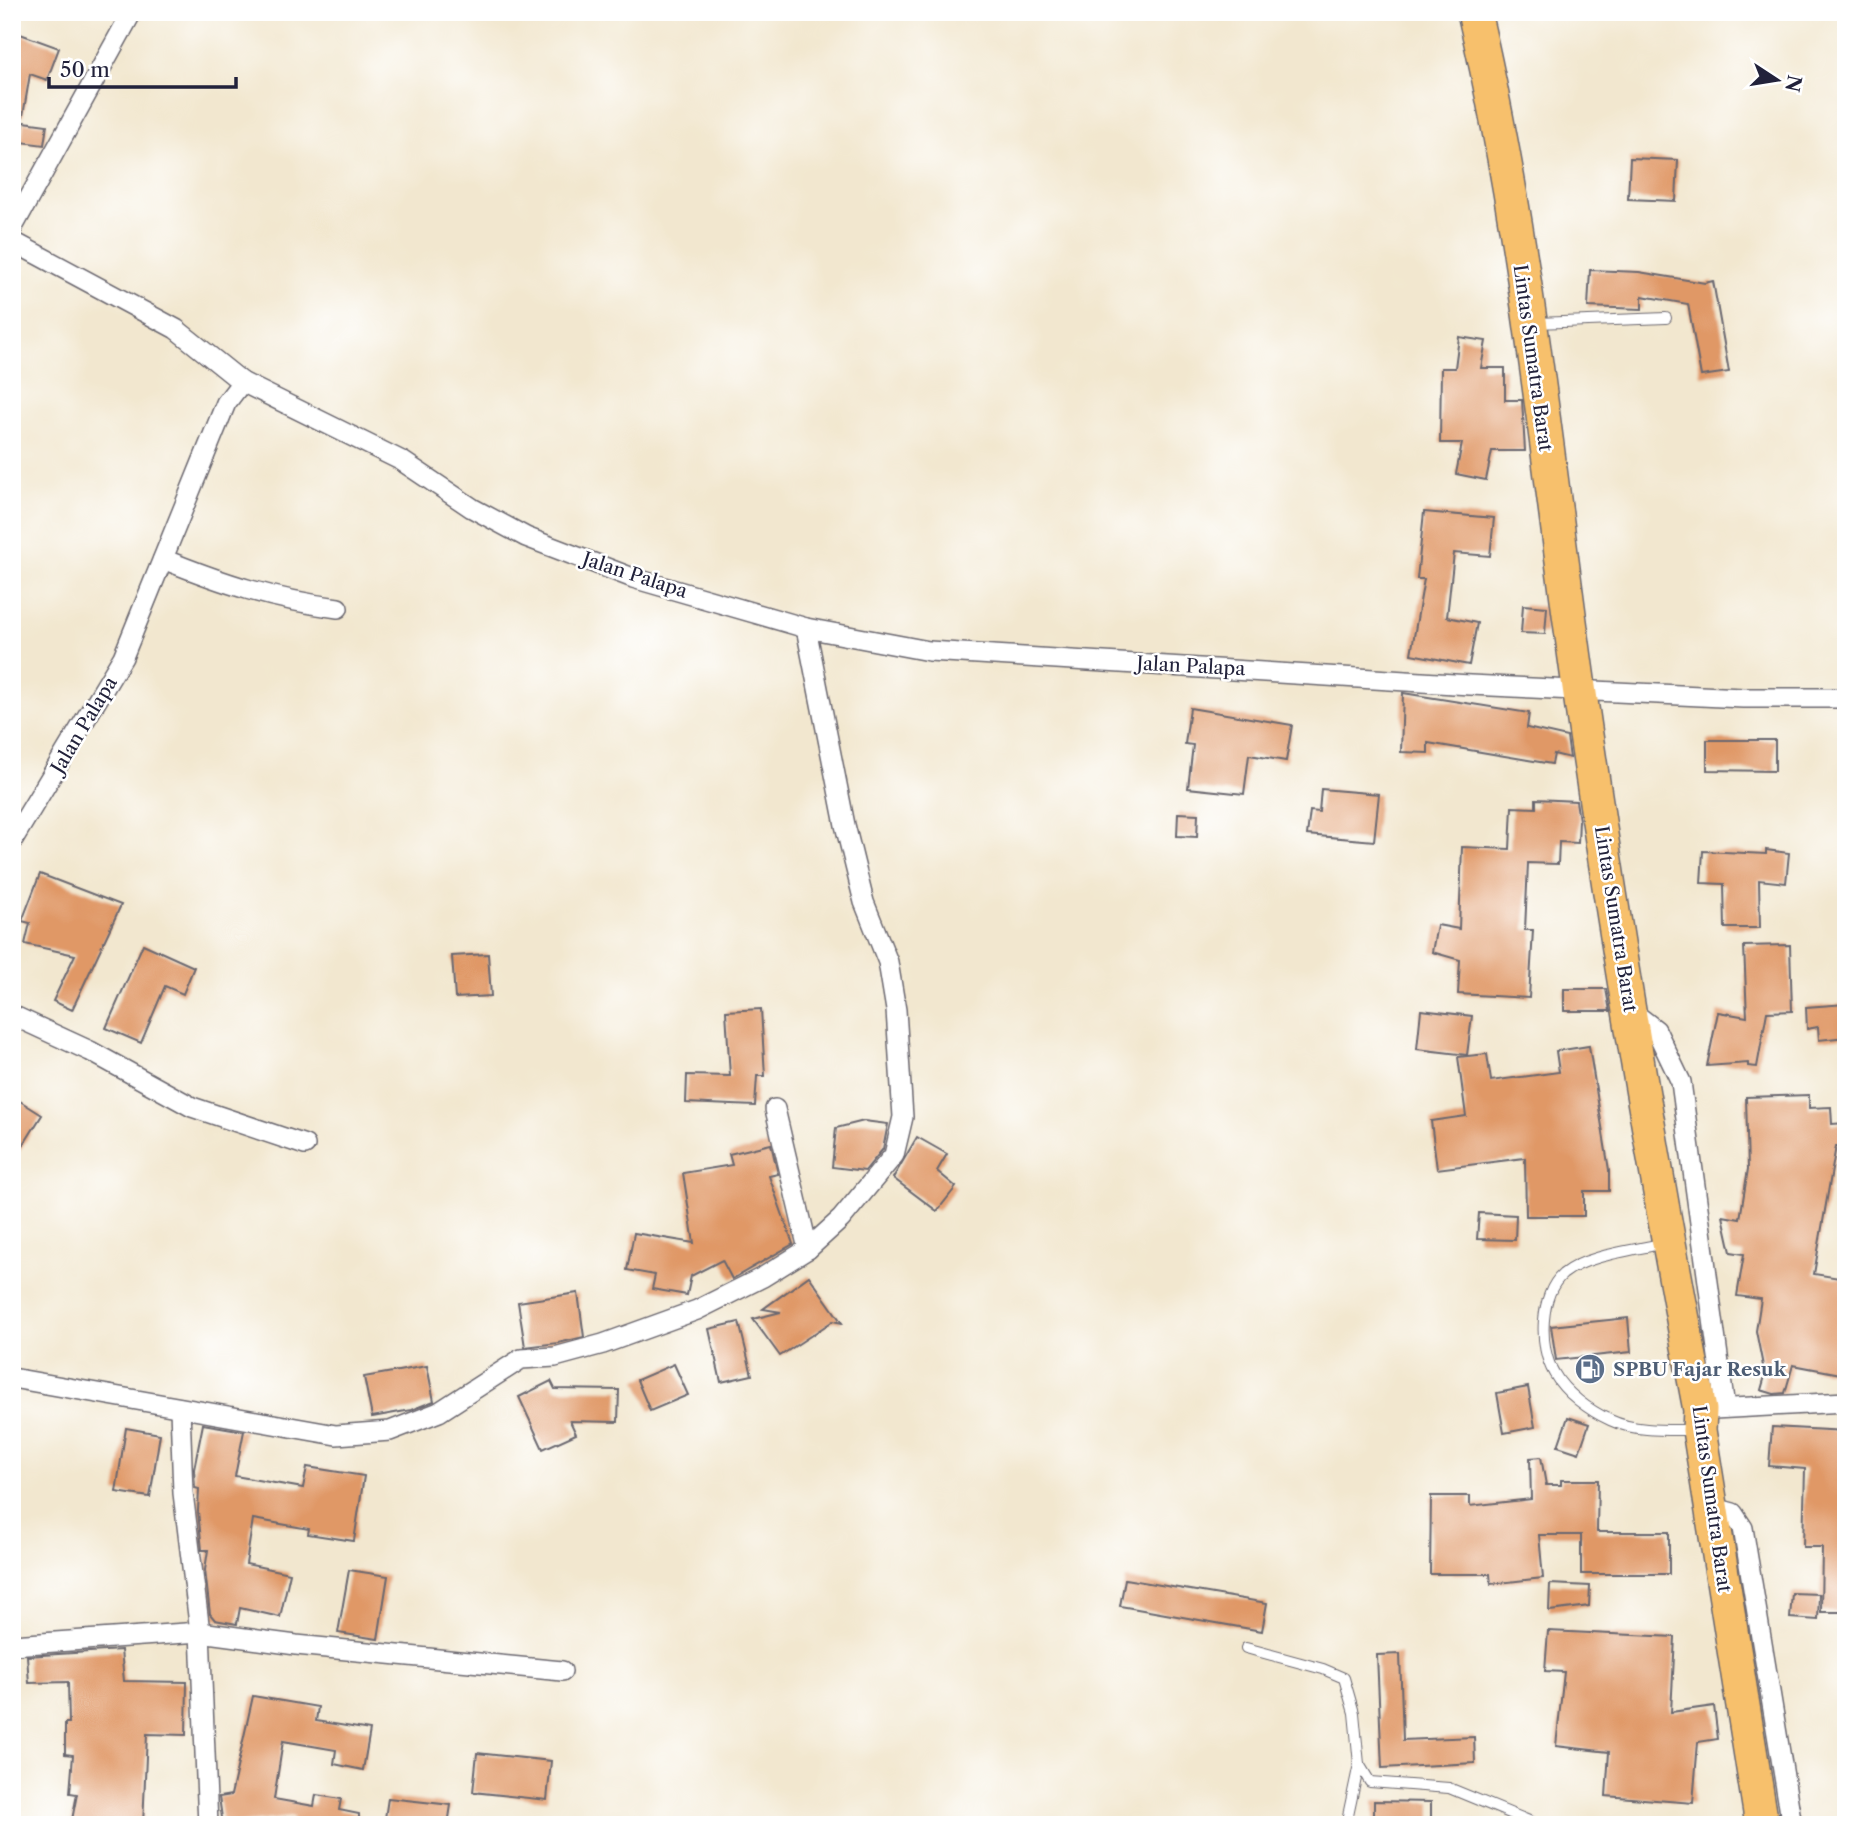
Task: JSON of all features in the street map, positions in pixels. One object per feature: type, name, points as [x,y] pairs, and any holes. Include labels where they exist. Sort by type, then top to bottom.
[{"type":"highway","name":"Lintas Sumatra Barat","points":[[1474,12],[1489,77],[1530,324],[1579,689],[1668,1242],[1708,1416],[1711,1507],[1762,1825]]},
{"type":"street","points":[[12,229],[132,12]]},
{"type":"street","points":[[12,241],[176,329],[242,382]]},
{"type":"street","name":"Jalan Palapa","points":[[12,841],[123,657],[226,403],[242,382],[402,461],[472,508],[526,537],[633,578],[806,628],[929,651],[1743,698],[1846,698]]},
{"type":"street","points":[[163,559],[225,584],[280,601],[338,608]]},
{"type":"street","points":[[12,1378],[337,1435],[390,1432],[439,1412],[521,1359],[555,1357],[591,1347],[697,1310],[763,1277],[808,1249],[841,1219],[894,1156],[903,1117],[896,1010],[888,962],[864,902],[845,825],[806,628]]},
{"type":"street","points":[[1630,1010],[1656,1030],[1681,1082],[1708,1416],[1846,1402]]},
{"type":"street","points":[[12,1016],[90,1051],[192,1107],[305,1145]]},
{"type":"street","points":[[775,1109],[808,1249]]},
{"type":"street","points":[[180,1408],[183,1493],[200,1632],[208,1825]]},
{"type":"street","points":[[1711,1507],[1733,1513],[1744,1528],[1792,1825]]},
{"type":"street","points":[[12,1644],[200,1632],[296,1645],[562,1671]]},
{"type":"lane","points":[[1530,324],[1666,318]]},
{"type":"lane","points":[[1668,1242],[1599,1258],[1564,1273],[1549,1291],[1542,1330],[1553,1372],[1576,1399],[1612,1421],[1658,1430],[1708,1416]]},
{"type":"lane","points":[[1246,1648],[1323,1669],[1343,1678],[1354,1713],[1359,1764],[1346,1825]]},
{"type":"lane","points":[[1359,1764],[1370,1782],[1449,1788],[1539,1825]]},
{"type":"building","points":[[12,31],[59,48],[47,80],[30,74],[23,116],[12,115]]},
{"type":"building","points":[[24,122],[47,125],[44,145],[21,142]]},
{"type":"building","points":[[1630,158],[1678,160],[1676,201],[1628,199]]},
{"type":"building","points":[[1590,270],[1639,272],[1705,283],[1713,281],[1729,372],[1701,376],[1688,304],[1642,296],[1642,309],[1588,307]]},
{"type":"building","points":[[1459,337],[1486,341],[1481,368],[1505,368],[1505,400],[1522,400],[1525,451],[1492,451],[1486,480],[1456,474],[1462,443],[1440,443],[1441,368],[1455,368]]},
{"type":"building","points":[[1424,512],[1494,518],[1490,556],[1454,553],[1447,617],[1477,623],[1469,665],[1411,654],[1424,579],[1417,579]]},
{"type":"building","points":[[1523,605],[1547,607],[1545,634],[1521,633]]},
{"type":"building","points":[[1403,693],[1529,713],[1527,728],[1567,737],[1570,758],[1554,754],[1552,764],[1428,743],[1428,753],[1401,752]]},
{"type":"building","points":[[1190,708],[1292,725],[1286,761],[1249,755],[1244,794],[1188,788],[1193,745],[1185,744]]},
{"type":"building","points":[[1707,740],[1775,740],[1775,771],[1707,770]]},
{"type":"building","points":[[1321,789],[1379,794],[1374,841],[1307,835],[1310,811],[1319,812]]},
{"type":"building","points":[[1536,799],[1576,801],[1579,820],[1578,843],[1559,842],[1558,864],[1528,863],[1525,930],[1533,930],[1529,998],[1458,994],[1460,960],[1432,952],[1437,925],[1459,929],[1462,847],[1510,849],[1512,807],[1536,808]]},
{"type":"building","points":[[1178,813],[1198,814],[1197,837],[1177,836]]},
{"type":"building","points":[[1766,850],[1789,853],[1786,883],[1759,880],[1760,928],[1725,928],[1724,884],[1701,883],[1703,851],[1766,854]]},
{"type":"building","points":[[40,874],[121,905],[72,1010],[53,1001],[75,955],[25,944],[30,923],[22,921]]},
{"type":"building","points":[[143,944],[194,967],[183,994],[165,986],[141,1043],[106,1028]]},
{"type":"building","points":[[1790,945],[1792,1011],[1767,1012],[1757,1067],[1748,1066],[1748,1063],[1707,1066],[1718,1012],[1747,1017],[1744,946]]},
{"type":"building","points":[[488,954],[491,996],[455,998],[452,956]]},
{"type":"building","points":[[1564,989],[1606,989],[1610,1011],[1564,1011]]},
{"type":"building","points":[[1846,1004],[1846,1037],[1819,1040],[1818,1027],[1807,1029],[1806,1007]]},
{"type":"building","points":[[761,1009],[765,1076],[757,1076],[755,1106],[686,1103],[687,1075],[730,1076],[726,1011]]},
{"type":"building","points":[[1421,1010],[1472,1016],[1467,1055],[1417,1049]]},
{"type":"building","points":[[1589,1046],[1609,1170],[1609,1191],[1584,1191],[1584,1216],[1526,1216],[1525,1158],[1437,1169],[1431,1121],[1466,1116],[1458,1057],[1487,1054],[1491,1081],[1559,1072],[1556,1051]]},
{"type":"building","points":[[1809,1095],[1809,1108],[1831,1107],[1832,1124],[1846,1123],[1846,1146],[1836,1146],[1814,1274],[1846,1279],[1846,1375],[1793,1365],[1785,1393],[1774,1394],[1761,1390],[1765,1376],[1756,1331],[1761,1299],[1737,1296],[1744,1254],[1731,1252],[1723,1216],[1740,1219],[1748,1169],[1746,1097]]},
{"type":"building","points":[[12,1096],[42,1115],[12,1163]]},
{"type":"building","points":[[864,1121],[888,1124],[883,1149],[865,1171],[832,1167],[836,1128]]},
{"type":"building","points":[[917,1137],[947,1154],[937,1171],[956,1187],[937,1211],[893,1178]]},
{"type":"building","points":[[771,1144],[778,1174],[769,1176],[793,1244],[732,1279],[722,1260],[691,1276],[687,1295],[652,1289],[655,1275],[627,1270],[634,1233],[694,1243],[683,1173],[732,1165],[729,1154]]},
{"type":"building","points":[[1479,1213],[1516,1215],[1515,1240],[1477,1239]]},
{"type":"building","points":[[809,1276],[842,1323],[833,1321],[780,1356],[753,1319],[781,1312],[763,1309]]},
{"type":"building","points":[[578,1293],[584,1337],[525,1347],[518,1302]]},
{"type":"building","points":[[1628,1318],[1631,1352],[1556,1360],[1551,1326]]},
{"type":"building","points":[[739,1322],[752,1375],[721,1382],[709,1329]]},
{"type":"building","points":[[674,1364],[688,1395],[650,1411],[637,1380]]},
{"type":"building","points":[[427,1366],[434,1401],[411,1410],[372,1417],[364,1377]]},
{"type":"building","points":[[551,1381],[555,1389],[619,1390],[618,1422],[570,1421],[576,1434],[543,1449],[519,1397]]},
{"type":"building","points":[[1528,1387],[1535,1427],[1504,1433],[1497,1393]]},
{"type":"building","points":[[1568,1417],[1589,1424],[1579,1453],[1558,1446]]},
{"type":"building","points":[[203,1424],[244,1431],[235,1476],[303,1488],[307,1467],[364,1476],[354,1541],[308,1534],[309,1529],[253,1519],[246,1564],[290,1573],[280,1617],[240,1608],[237,1624],[215,1620],[210,1614],[205,1570],[208,1550],[202,1550],[199,1489],[195,1488],[194,1469]]},
{"type":"building","points":[[1772,1427],[1846,1431],[1846,1612],[1821,1612],[1822,1547],[1803,1547],[1805,1469],[1769,1466]]},
{"type":"building","points":[[126,1428],[160,1434],[150,1497],[116,1492]]},
{"type":"building","points":[[1541,1457],[1546,1485],[1561,1485],[1561,1480],[1598,1480],[1597,1532],[1669,1532],[1669,1574],[1581,1574],[1581,1535],[1539,1535],[1543,1578],[1491,1584],[1490,1574],[1430,1574],[1431,1496],[1470,1496],[1470,1506],[1531,1499],[1530,1458]]},
{"type":"building","points":[[349,1570],[388,1576],[378,1639],[338,1633]]},
{"type":"building","points":[[1125,1579],[1267,1603],[1262,1631],[1120,1606]]},
{"type":"building","points":[[1550,1584],[1590,1586],[1589,1606],[1549,1611]]},
{"type":"building","points":[[1792,1593],[1819,1594],[1818,1620],[1790,1618]]},
{"type":"building","points":[[1548,1631],[1675,1637],[1671,1712],[1714,1706],[1718,1739],[1698,1742],[1693,1803],[1606,1796],[1609,1752],[1556,1746],[1564,1672],[1545,1671]]},
{"type":"building","points":[[121,1650],[124,1681],[187,1682],[186,1735],[147,1734],[143,1825],[71,1825],[77,1794],[70,1793],[73,1755],[65,1754],[65,1723],[69,1723],[68,1682],[29,1683],[27,1656]]},
{"type":"building","points":[[1400,1654],[1403,1740],[1474,1737],[1475,1763],[1382,1768],[1377,1655]]},
{"type":"building","points":[[253,1696],[318,1707],[316,1721],[370,1730],[363,1770],[334,1764],[336,1750],[283,1741],[274,1799],[314,1806],[316,1795],[341,1799],[339,1810],[359,1814],[359,1825],[292,1825],[293,1817],[223,1825],[219,1797],[231,1795]]},
{"type":"building","points":[[477,1753],[551,1761],[547,1800],[473,1792]]},
{"type":"building","points":[[388,1798],[451,1805],[448,1825],[384,1825]]},
{"type":"building","points":[[1374,1801],[1431,1802],[1431,1825],[1374,1825]]},
{"type":"place","name":"SPBU Fajar Resuk","points":[[1590,1369]]}]
